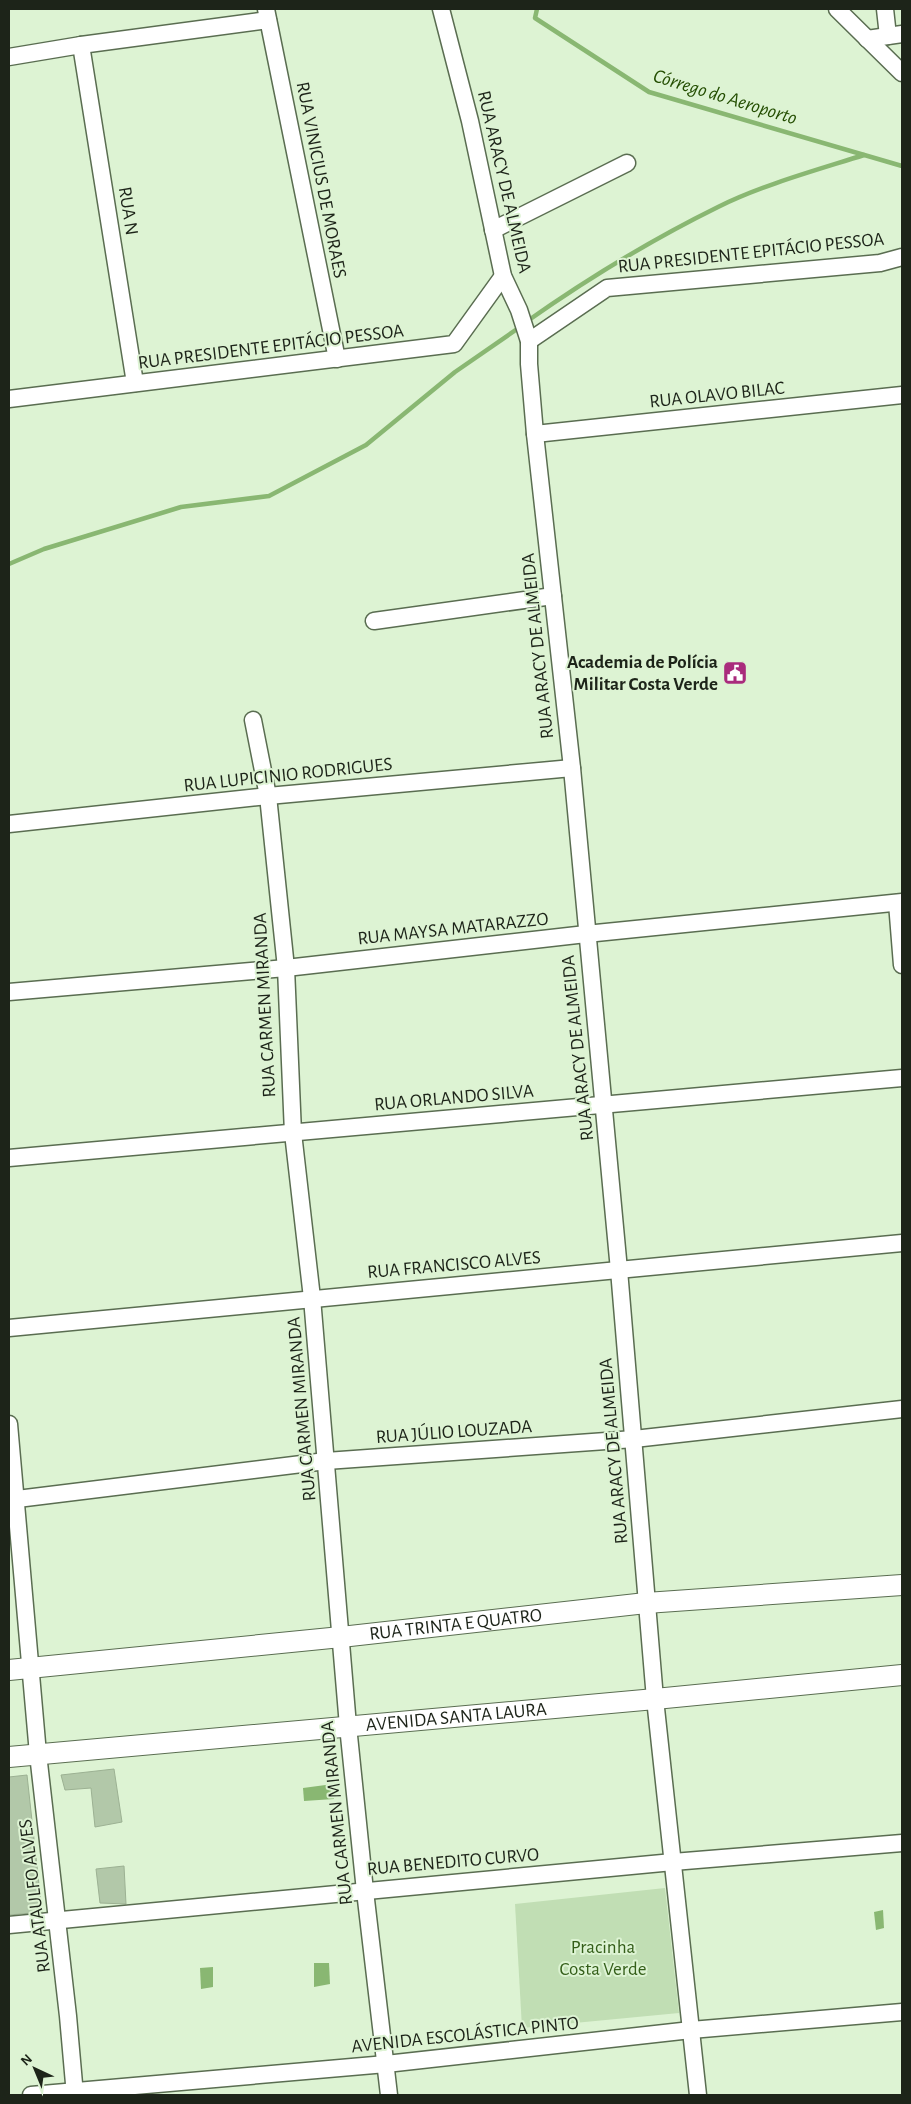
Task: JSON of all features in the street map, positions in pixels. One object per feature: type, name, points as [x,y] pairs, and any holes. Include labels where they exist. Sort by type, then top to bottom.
[{"type":"street","name":"RUA ARACY DE ALMEIDA","points":[[441,9],[470,121],[503,276],[528,335],[535,434],[572,768],[586,934],[620,1270],[655,1699],[698,2095]]},
{"type":"street","points":[[837,9],[902,73]]},
{"type":"street","points":[[867,39],[895,35],[885,9]]},
{"type":"street","points":[[9,57],[267,14]]},
{"type":"street","name":"RUA VINICIUS DE MORAES","points":[[267,14],[337,359]]},
{"type":"street","name":"RUA N","points":[[81,45],[136,383]]},
{"type":"street","points":[[493,230],[626,163]]},
{"type":"street","name":"RUA PRESIDENTE EPITÁCIO PESSOA","points":[[528,335],[607,288],[880,263],[902,256]]},
{"type":"street","name":"RUA PRESIDENTE EPITÁCIO PESSOA","points":[[9,399],[454,344],[503,276]]},
{"type":"street","name":"RUA OLAVO BILAC","points":[[535,434],[902,395]]},
{"type":"street","points":[[374,621],[553,596]]},
{"type":"street","name":"RUA CARMEN MIRANDA","points":[[252,720],[268,796],[286,968],[293,1133],[312,1298],[348,1726],[389,2095]]},
{"type":"street","name":"RUA LUPICINIO RODRIGUES","points":[[9,824],[268,796],[572,768]]},
{"type":"street","points":[[899,902],[902,965]]},
{"type":"street","name":"RUA MAYSA MATARAZZO","points":[[9,992],[286,968],[586,934],[899,902]]},
{"type":"street","name":"RUA ORLANDO SILVA","points":[[9,1158],[604,1103],[902,1078]]},
{"type":"street","name":"RUA FRANCISCO ALVES","points":[[9,1328],[902,1243]]},
{"type":"street","name":"RUA JÚLIO LOUZADA","points":[[12,1499],[326,1461],[634,1439],[902,1409]]},
{"type":"street","name":"RUA ATAULFO ALVES","points":[[9,1424],[12,1499],[75,2094]]},
{"type":"street","name":"RUA TRINTA E QUATRO","points":[[9,1670],[342,1637],[646,1603],[902,1585]]},
{"type":"street","name":"AVENIDA SANTA LAURA","points":[[9,1757],[902,1675]]},
{"type":"street","name":"RUA BENEDITO CURVO","points":[[9,1925],[673,1862],[902,1843]]},
{"type":"street","name":"AVENIDA ESCOLÁSTICA PINTO","points":[[31,2095],[75,2094],[386,2064],[691,2030],[902,2012]]},
{"type":"green space","name":"Pracinha Costa Verde","points":[[665,1888],[679,2013],[522,2028],[515,1904]]},
{"type":"shaded area","points":[[333,1784],[334,1799],[304,1801],[303,1788]]},
{"type":"shaded area","points":[[883,1910],[884,1928],[876,1930],[874,1912]]},
{"type":"shaded area","points":[[314,1963],[329,1963],[330,1984],[314,1987]]},
{"type":"shaded area","points":[[213,1967],[213,1987],[201,1989],[200,1968]]},
{"type":"building","points":[[114,1769],[122,1822],[95,1827],[91,1788],[65,1790],[61,1775]]},
{"type":"building","points":[[27,1775],[42,1912],[9,1915],[9,1777]]},
{"type":"building","points":[[124,1866],[126,1904],[100,1903],[96,1869]]},
{"type":"waterway","name":"Córrego do Aeroporto","points":[[537,9],[535,18],[649,92],[902,166]]},
{"type":"waterway","points":[[526,322],[620,261],[718,207],[771,185],[864,155]]},
{"type":"waterway","points":[[9,564],[44,549],[181,507],[269,496],[366,445],[455,372],[520,327]]},
{"type":"place","name":"Academia de Polícia Militar Costa Verde","points":[[735,673]]}]
